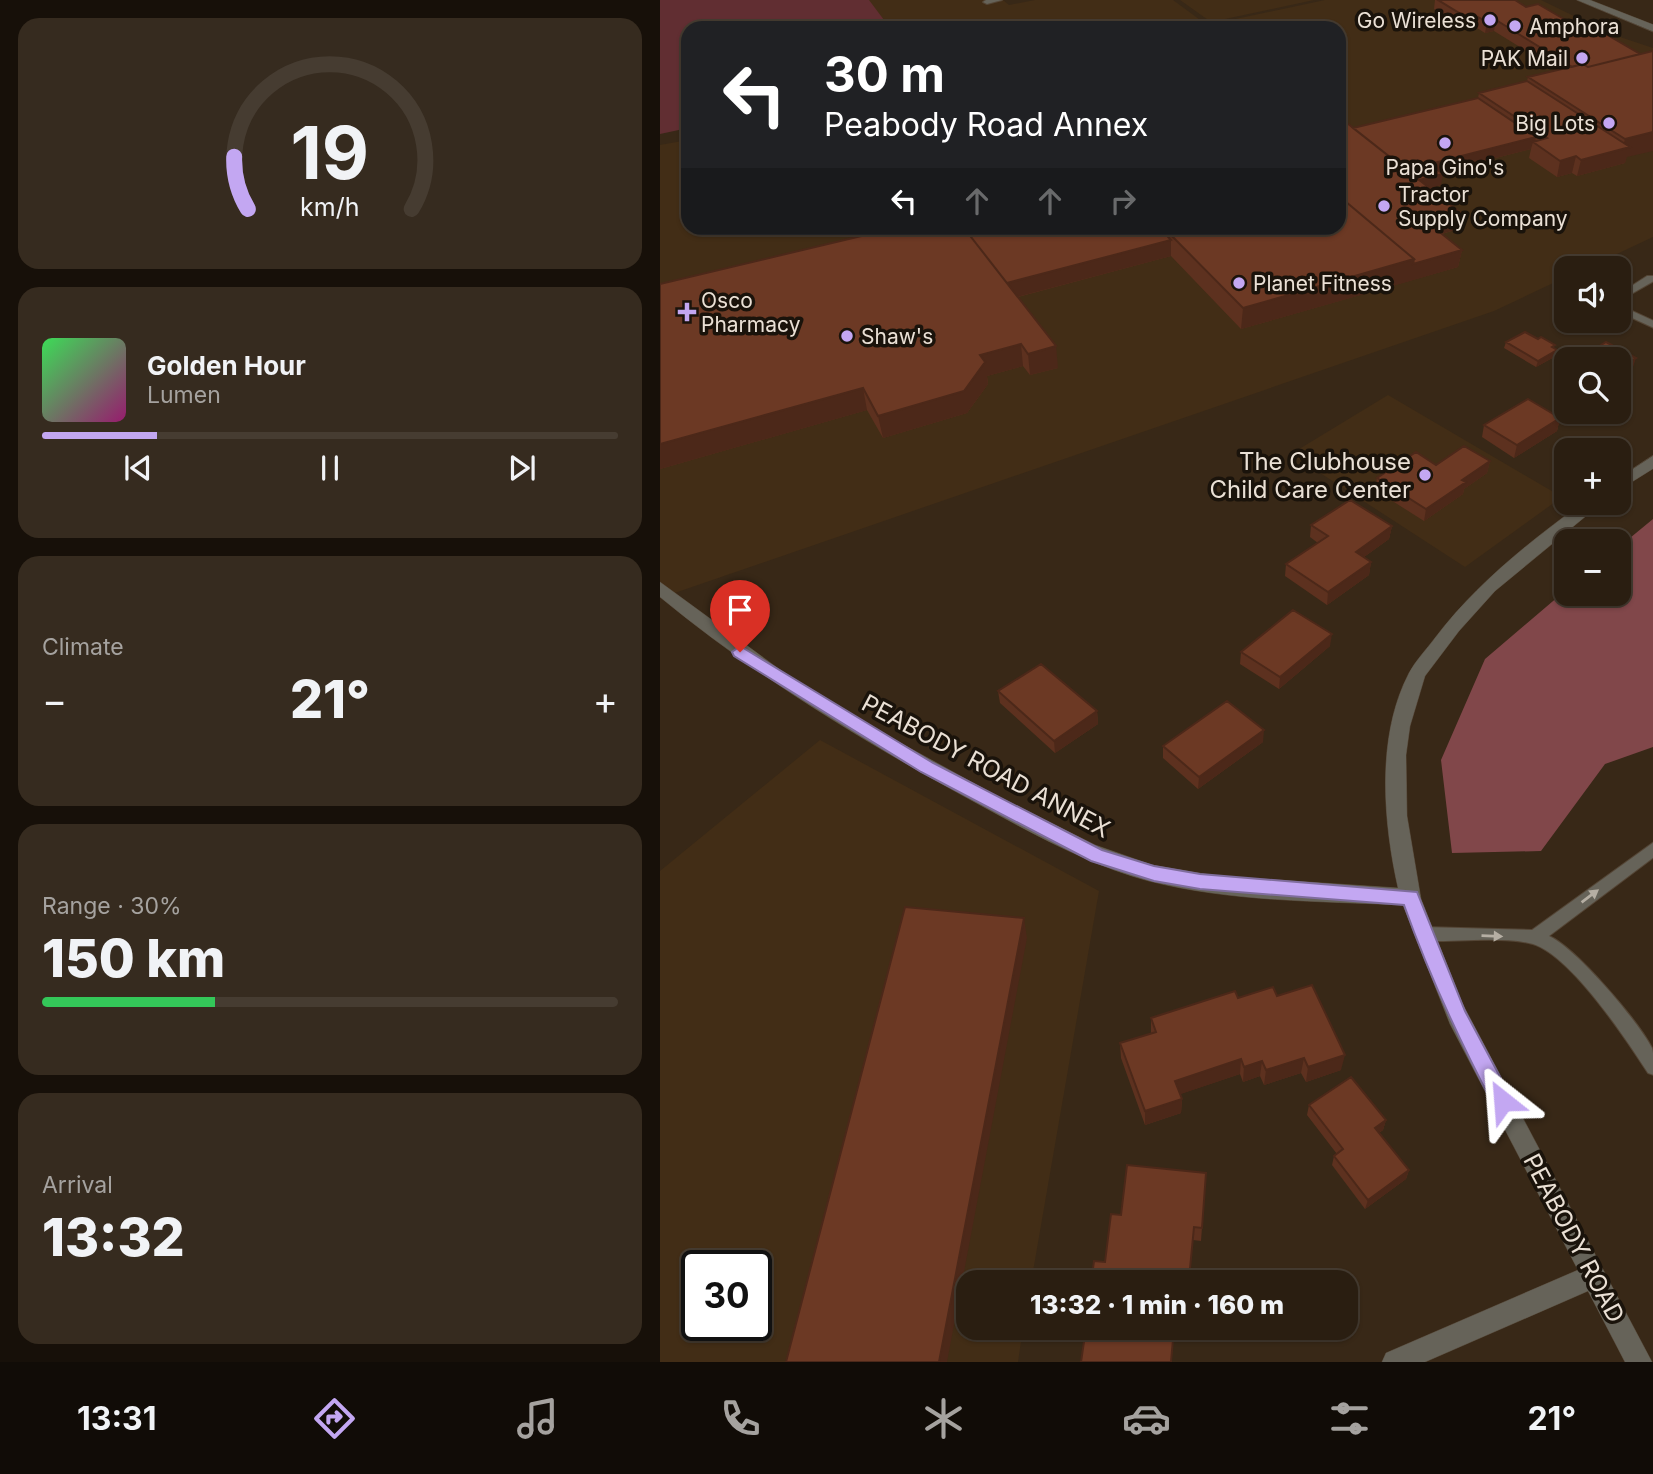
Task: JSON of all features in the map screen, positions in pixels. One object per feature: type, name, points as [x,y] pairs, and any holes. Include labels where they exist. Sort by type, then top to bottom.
[{"type":"street","points":[[1582,0],[1653,29]]},
{"type":"street","points":[[1631,476],[1653,460]]},
{"type":"street","name":"PEABODY ROAD","points":[[1577,515],[1531,548],[1477,597],[1418,673],[1408,693],[1398,741],[1401,841],[1411,897],[1458,1017],[1639,1362]]},
{"type":"street","name":"PEABODY ROAD ANNEX","points":[[660,588],[727,643],[850,722],[927,767],[1097,856],[1154,874],[1200,881],[1411,897]]},
{"type":"street","points":[[1395,1362],[1594,1276]]},
{"type":"lane","points":[[987,2],[998,0]]},
{"type":"lane","points":[[1631,290],[1651,278]]},
{"type":"lane","points":[[1631,314],[1653,325]]},
{"type":"lane","points":[[1535,937],[1653,849]]},
{"type":"lane","points":[[1424,934],[1535,937],[1562,955],[1586,978],[1623,1022],[1653,1067]]},
{"type":"shaded area","points":[[660,0],[869,0],[885,21],[681,21],[681,130],[660,134]]},
{"type":"shaded area","points":[[855,0],[1003,0],[1009,5],[1035,0],[1173,0],[1202,21],[872,21]]},
{"type":"shaded area","points":[[1180,0],[1314,0],[1216,21],[1210,21]]},
{"type":"shaded area","points":[[1325,0],[1541,0],[1611,34],[1653,48],[1653,237],[1613,256],[1554,256],[1554,283],[1494,311],[660,598],[660,145],[681,141],[681,235],[1346,235],[1346,21],[1226,21]]},
{"type":"shaded area","name":"The Clubhouse Child Care Center","points":[[1388,395],[1554,492],[1554,503],[1465,567],[1291,454]]},
{"type":"shaded area","points":[[1653,519],[1653,747],[1605,764],[1541,851],[1452,853],[1441,760],[1485,659],[1554,600],[1554,606],[1631,606],[1631,537]]},
{"type":"shaded area","points":[[820,740],[1099,891],[1033,1270],[956,1270],[956,1340],[1021,1340],[1018,1362],[660,1362],[660,871]]},
{"type":"building","points":[[1438,0],[1515,0],[1526,7],[1538,4],[1581,29],[1592,26],[1640,54],[1588,67],[1583,64],[1572,67],[1496,20],[1487,22],[1478,17],[1469,19]]},
{"type":"building","name":"Big Lots","points":[[1653,51],[1653,132],[1625,139],[1528,77],[1583,64],[1588,67]]},
{"type":"building","points":[[1527,81],[1630,147],[1581,160],[1576,156],[1560,161],[1533,142],[1547,138],[1479,93]]},
{"type":"building","points":[[1478,98],[1536,137],[1430,164],[1443,174],[1419,180],[1353,128]]},
{"type":"building","name":"Tractor Supply Company","points":[[1346,123],[1461,213],[1427,222],[1462,250],[1413,264],[1414,259],[1346,202]]},
{"type":"building","points":[[1346,202],[1414,259],[1243,308],[1171,235],[1346,235]]},
{"type":"building","name":"Shaw's","points":[[866,235],[969,235],[1056,346],[1028,354],[1021,344],[980,355],[985,362],[964,391],[878,416],[863,388],[660,444],[660,284]]},
{"type":"building","points":[[969,235],[1166,235],[1171,240],[1007,283]]},
{"type":"building","points":[[1525,332],[1555,345],[1552,347],[1554,352],[1538,361],[1506,342]]},
{"type":"building","points":[[1606,342],[1615,347],[1598,347]]},
{"type":"building","points":[[1528,399],[1554,414],[1554,422],[1517,445],[1484,425]]},
{"type":"building","points":[[1464,446],[1490,461],[1462,480],[1466,482],[1426,509],[1377,478],[1416,452],[1436,465]]},
{"type":"building","points":[[1350,500],[1392,526],[1356,552],[1371,562],[1328,592],[1286,564],[1328,536],[1311,525]]},
{"type":"building","points":[[1293,610],[1332,634],[1280,677],[1241,652]]},
{"type":"building","points":[[1041,664],[1097,711],[1054,741],[998,691]]},
{"type":"building","points":[[1227,701],[1264,730],[1199,777],[1163,746]]},
{"type":"building","points":[[905,907],[1024,918],[939,1362],[786,1362]]},
{"type":"building","points":[[1312,985],[1345,1055],[1308,1067],[1304,1058],[1266,1070],[1262,1061],[1244,1067],[1241,1059],[1175,1081],[1182,1099],[1145,1111],[1120,1043],[1156,1032],[1151,1018],[1235,991],[1238,998],[1273,987],[1277,996]]},
{"type":"building","points":[[1351,1077],[1386,1120],[1375,1128],[1409,1170],[1368,1200],[1334,1156],[1343,1149],[1309,1105]]},
{"type":"building","points":[[1127,1165],[1206,1173],[1202,1228],[1194,1227],[1190,1270],[1093,1270],[1094,1261],[1105,1262],[1111,1214],[1121,1215]]},
{"type":"building","points":[[1084,1340],[1173,1340],[1171,1362],[1081,1362]]},
{"type":"place","name":"Go Wireless","points":[[1490,20]]},
{"type":"place","name":"Amphora","points":[[1515,26]]},
{"type":"place","name":"PAK Mail","points":[[1582,58]]},
{"type":"place","name":"Big Lots","points":[[1609,123]]},
{"type":"place","name":"Papa Gino's","points":[[1445,143]]},
{"type":"place","name":"Tractor Supply Company","points":[[1384,206]]},
{"type":"place","name":"Planet Fitness","points":[[1239,283]]},
{"type":"place","name":"Osco Pharmacy","points":[[687,312]]},
{"type":"place","name":"Shaw's","points":[[847,336]]},
{"type":"place","name":"The Clubhouse Child Care Center","points":[[1425,475]]},
{"type":"route","points":[[740,652],[927,767],[1097,856],[1154,874],[1200,881],[1411,897],[1439,975],[1503,1101]]}]
